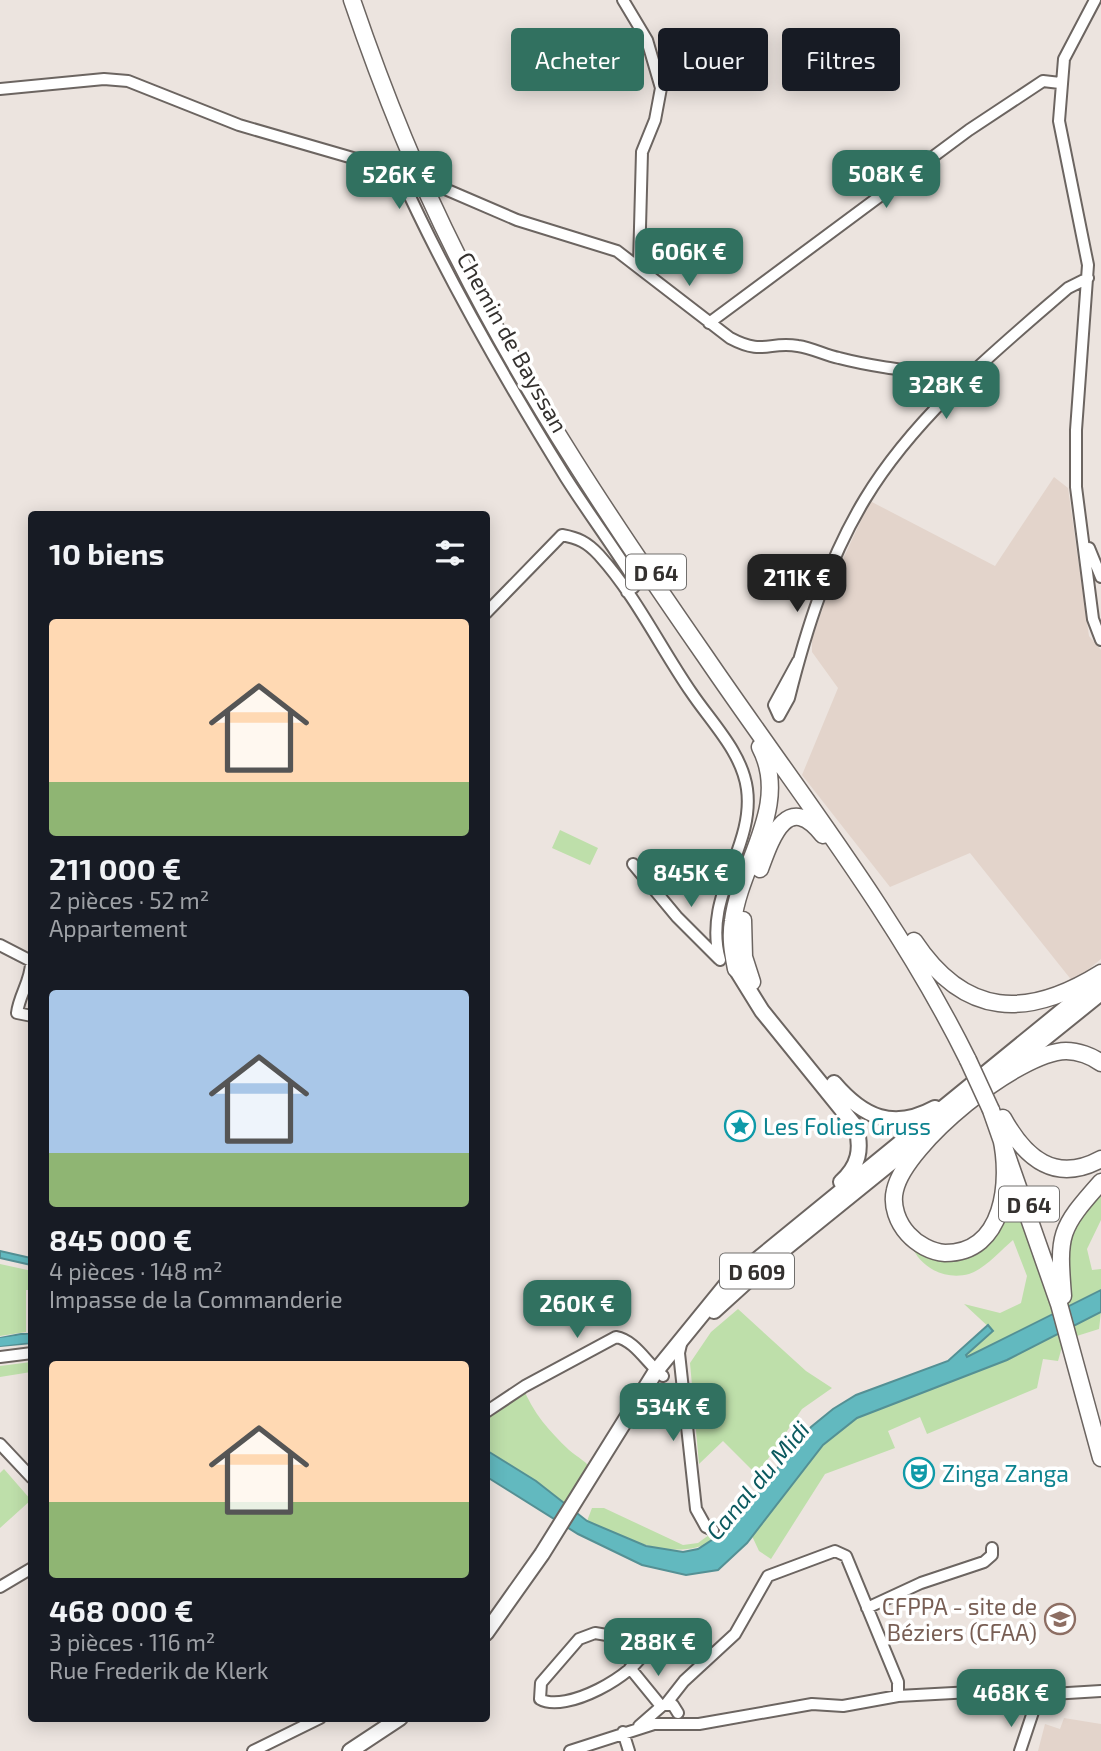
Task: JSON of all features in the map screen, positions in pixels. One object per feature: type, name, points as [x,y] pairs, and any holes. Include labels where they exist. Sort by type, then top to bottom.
[{"type":"highway","name":"D 64","points":[[352,0],[386,96],[427,190],[479,296],[577,467],[889,922],[971,1058]]},
{"type":"highway","name":"D 64","points":[[547,414],[786,764],[872,884],[942,996],[994,1108],[1061,1303],[1101,1441]]},
{"type":"highway","points":[[704,655],[751,731],[768,771],[768,809],[733,920],[731,946],[752,982]]},
{"type":"highway","points":[[740,963],[741,930],[746,906],[776,829],[785,820],[793,817],[819,831],[889,922]]},
{"type":"highway","points":[[872,884],[934,971],[963,991],[1006,1004],[1034,1004],[1062,995],[1101,973]]},
{"type":"highway","points":[[1001,1137],[1006,1159],[1003,1203],[986,1235],[960,1251],[943,1253],[927,1249],[912,1238],[901,1225],[895,1209],[894,1192],[900,1176],[921,1147],[984,1087],[1029,1062],[1066,1051],[1083,1054],[1101,1063]]},
{"type":"highway","name":"D 64","points":[[994,1108],[1001,1137],[1061,1303]]},
{"type":"highway","points":[[994,1108],[1027,1154],[1040,1162],[1073,1170],[1101,1159]]},
{"type":"highway","points":[[1061,1303],[1059,1260],[1065,1228],[1101,1182]]},
{"type":"highway","name":"D 64","points":[[1072,1343],[1101,1458]]},
{"type":"main road","points":[[740,963],[762,1011],[843,1108],[856,1127],[861,1145],[851,1173],[787,1233]]},
{"type":"main road","name":"D 609","points":[[490,1639],[525,1594],[683,1334],[726,1285],[1101,979]]},
{"type":"main road","points":[[752,982],[766,1004],[838,1088],[867,1112],[885,1119],[905,1121],[960,1094]]},
{"type":"main road","name":"D 609","points":[[659,1374],[698,1328],[745,1281],[1101,993]]},
{"type":"main road","name":"D 609","points":[[490,1628],[558,1536]]},
{"type":"main road","points":[[351,1751],[394,1722]]},
{"type":"main road","points":[[363,1751],[405,1722]]},
{"type":"street","points":[[622,0],[647,40],[661,88],[655,120],[642,152],[639,265]]},
{"type":"street","points":[[1095,0],[1064,59],[1059,121],[1083,233],[1088,278],[1076,430],[1076,487],[1101,640]]},
{"type":"street","name":"Chemin de Bayssan","points":[[0,89],[104,79],[128,81],[239,125],[377,165],[400,175],[461,297],[530,417],[631,575],[634,587],[628,592]]},
{"type":"street","points":[[709,323],[969,130],[1043,81],[1060,83]]},
{"type":"street","points":[[427,190],[438,186],[517,220],[617,251],[639,265],[709,323],[747,347],[764,349],[791,345],[813,349],[837,358],[968,378]]},
{"type":"street","points":[[798,662],[825,577],[865,499],[925,421],[968,378],[1068,288],[1088,278]]},
{"type":"street","points":[[490,609],[562,535],[582,539],[598,554],[628,592],[732,751],[745,779],[748,807],[716,917],[714,938],[720,960]]},
{"type":"street","points":[[1083,536],[1101,577]]},
{"type":"street","points":[[633,864],[677,917],[720,960],[740,963]]},
{"type":"street","points":[[0,945],[28,959]]},
{"type":"street","points":[[28,973],[18,1013],[28,1015]]},
{"type":"street","points":[[683,1334],[679,1353],[696,1509],[706,1527],[713,1530]]},
{"type":"street","points":[[490,1409],[525,1386],[610,1338],[623,1338],[629,1342],[659,1374]]},
{"type":"street","points":[[0,1357],[28,1354]]},
{"type":"street","points":[[0,1444],[28,1474]]},
{"type":"street","points":[[867,1608],[921,1583],[984,1562],[992,1555],[992,1548]]},
{"type":"street","points":[[636,1728],[735,1634],[768,1576],[830,1551],[846,1556],[898,1682],[898,1696]]},
{"type":"street","points":[[0,1587],[28,1570]]},
{"type":"street","points":[[586,1634],[630,1637],[642,1641],[646,1649],[643,1657],[630,1668],[597,1690],[563,1702],[548,1704],[540,1699],[541,1683],[586,1634]]},
{"type":"street","points":[[630,1668],[661,1707],[674,1717]]},
{"type":"street","points":[[674,1717],[684,1681]]},
{"type":"street","points":[[661,1707],[658,1718],[707,1721],[812,1704],[832,1707],[871,1703],[898,1696],[1028,1689],[1035,1695],[1101,1691]]},
{"type":"street","points":[[1026,1751],[1035,1695]]},
{"type":"street","points":[[570,1751],[674,1717]]},
{"type":"street","points":[[1020,1751],[1032,1717]]},
{"type":"street","points":[[253,1751],[312,1722]]},
{"type":"street","points":[[623,1732],[629,1751]]},
{"type":"shaded area","points":[[1054,477],[1068,488],[1089,636],[1101,650],[1101,959],[1073,982],[970,853],[890,887],[802,775],[838,688],[812,652],[812,639],[830,587],[870,501],[995,566]]},
{"type":"shaded area","points":[[1064,1718],[1101,1724],[1101,1751],[1038,1751],[1045,1724],[1060,1729]]},
{"type":"green space","points":[[560,830],[598,848],[590,865],[552,848]]},
{"type":"green space","points":[[1101,1182],[1101,1220],[1087,1249],[1092,1270],[1101,1269],[1101,1290],[1066,1308],[1060,1248]]},
{"type":"green space","points":[[1020,1201],[1059,1304],[1054,1315],[967,1357],[965,1355],[993,1331],[964,1304],[1000,1313],[1021,1303],[1027,1276],[1013,1240],[981,1268],[960,1275],[936,1271],[923,1262],[913,1249],[942,1257],[970,1256],[1008,1208]]},
{"type":"green space","points":[[0,1264],[28,1270],[28,1290],[26,1332],[0,1336]]},
{"type":"green space","points":[[738,1309],[806,1371],[832,1388],[802,1409],[757,1475],[723,1441],[699,1464],[690,1363],[711,1332]]},
{"type":"green space","points":[[1101,1312],[1099,1329],[1064,1340],[1058,1361],[1043,1359],[1037,1388],[927,1434],[920,1417],[888,1431],[895,1448],[825,1474],[771,1559],[759,1551],[752,1536],[823,1445],[857,1418],[1007,1360]]},
{"type":"green space","points":[[28,1362],[28,1372],[0,1377],[0,1366]]},
{"type":"green space","points":[[523,1387],[531,1405],[548,1429],[593,1472],[576,1500],[564,1504],[536,1481],[490,1452],[490,1410]]},
{"type":"green space","points":[[4,1469],[28,1497],[28,1503],[0,1528],[0,1473]]},
{"type":"green space","points":[[592,1508],[604,1508],[683,1545],[698,1543],[709,1535],[715,1541],[682,1549],[650,1546],[587,1521]]},
{"type":"water","points":[[0,1251],[28,1257],[28,1264],[0,1258]]},
{"type":"water","points":[[1101,1290],[1101,1312],[1007,1360],[857,1418],[823,1445],[747,1543],[718,1570],[686,1575],[642,1565],[578,1534],[490,1479],[490,1452],[536,1481],[587,1521],[646,1546],[683,1552],[698,1549],[727,1530],[811,1427],[833,1409],[856,1395],[948,1361],[988,1325],[993,1331],[966,1355],[967,1357]]},
{"type":"water","points":[[28,1334],[28,1343],[0,1346],[0,1338]]},
{"type":"waterway","name":"Canal du Midi","points":[[0,1342],[28,1338]]},
{"type":"place","name":"Les Folies Gruss","points":[[740,1126]]},
{"type":"place","name":"Zinga Zanga","points":[[919,1473]]},
{"type":"place","name":"CFPPA - site de Béziers (CFAA)","points":[[1060,1619]]}]
